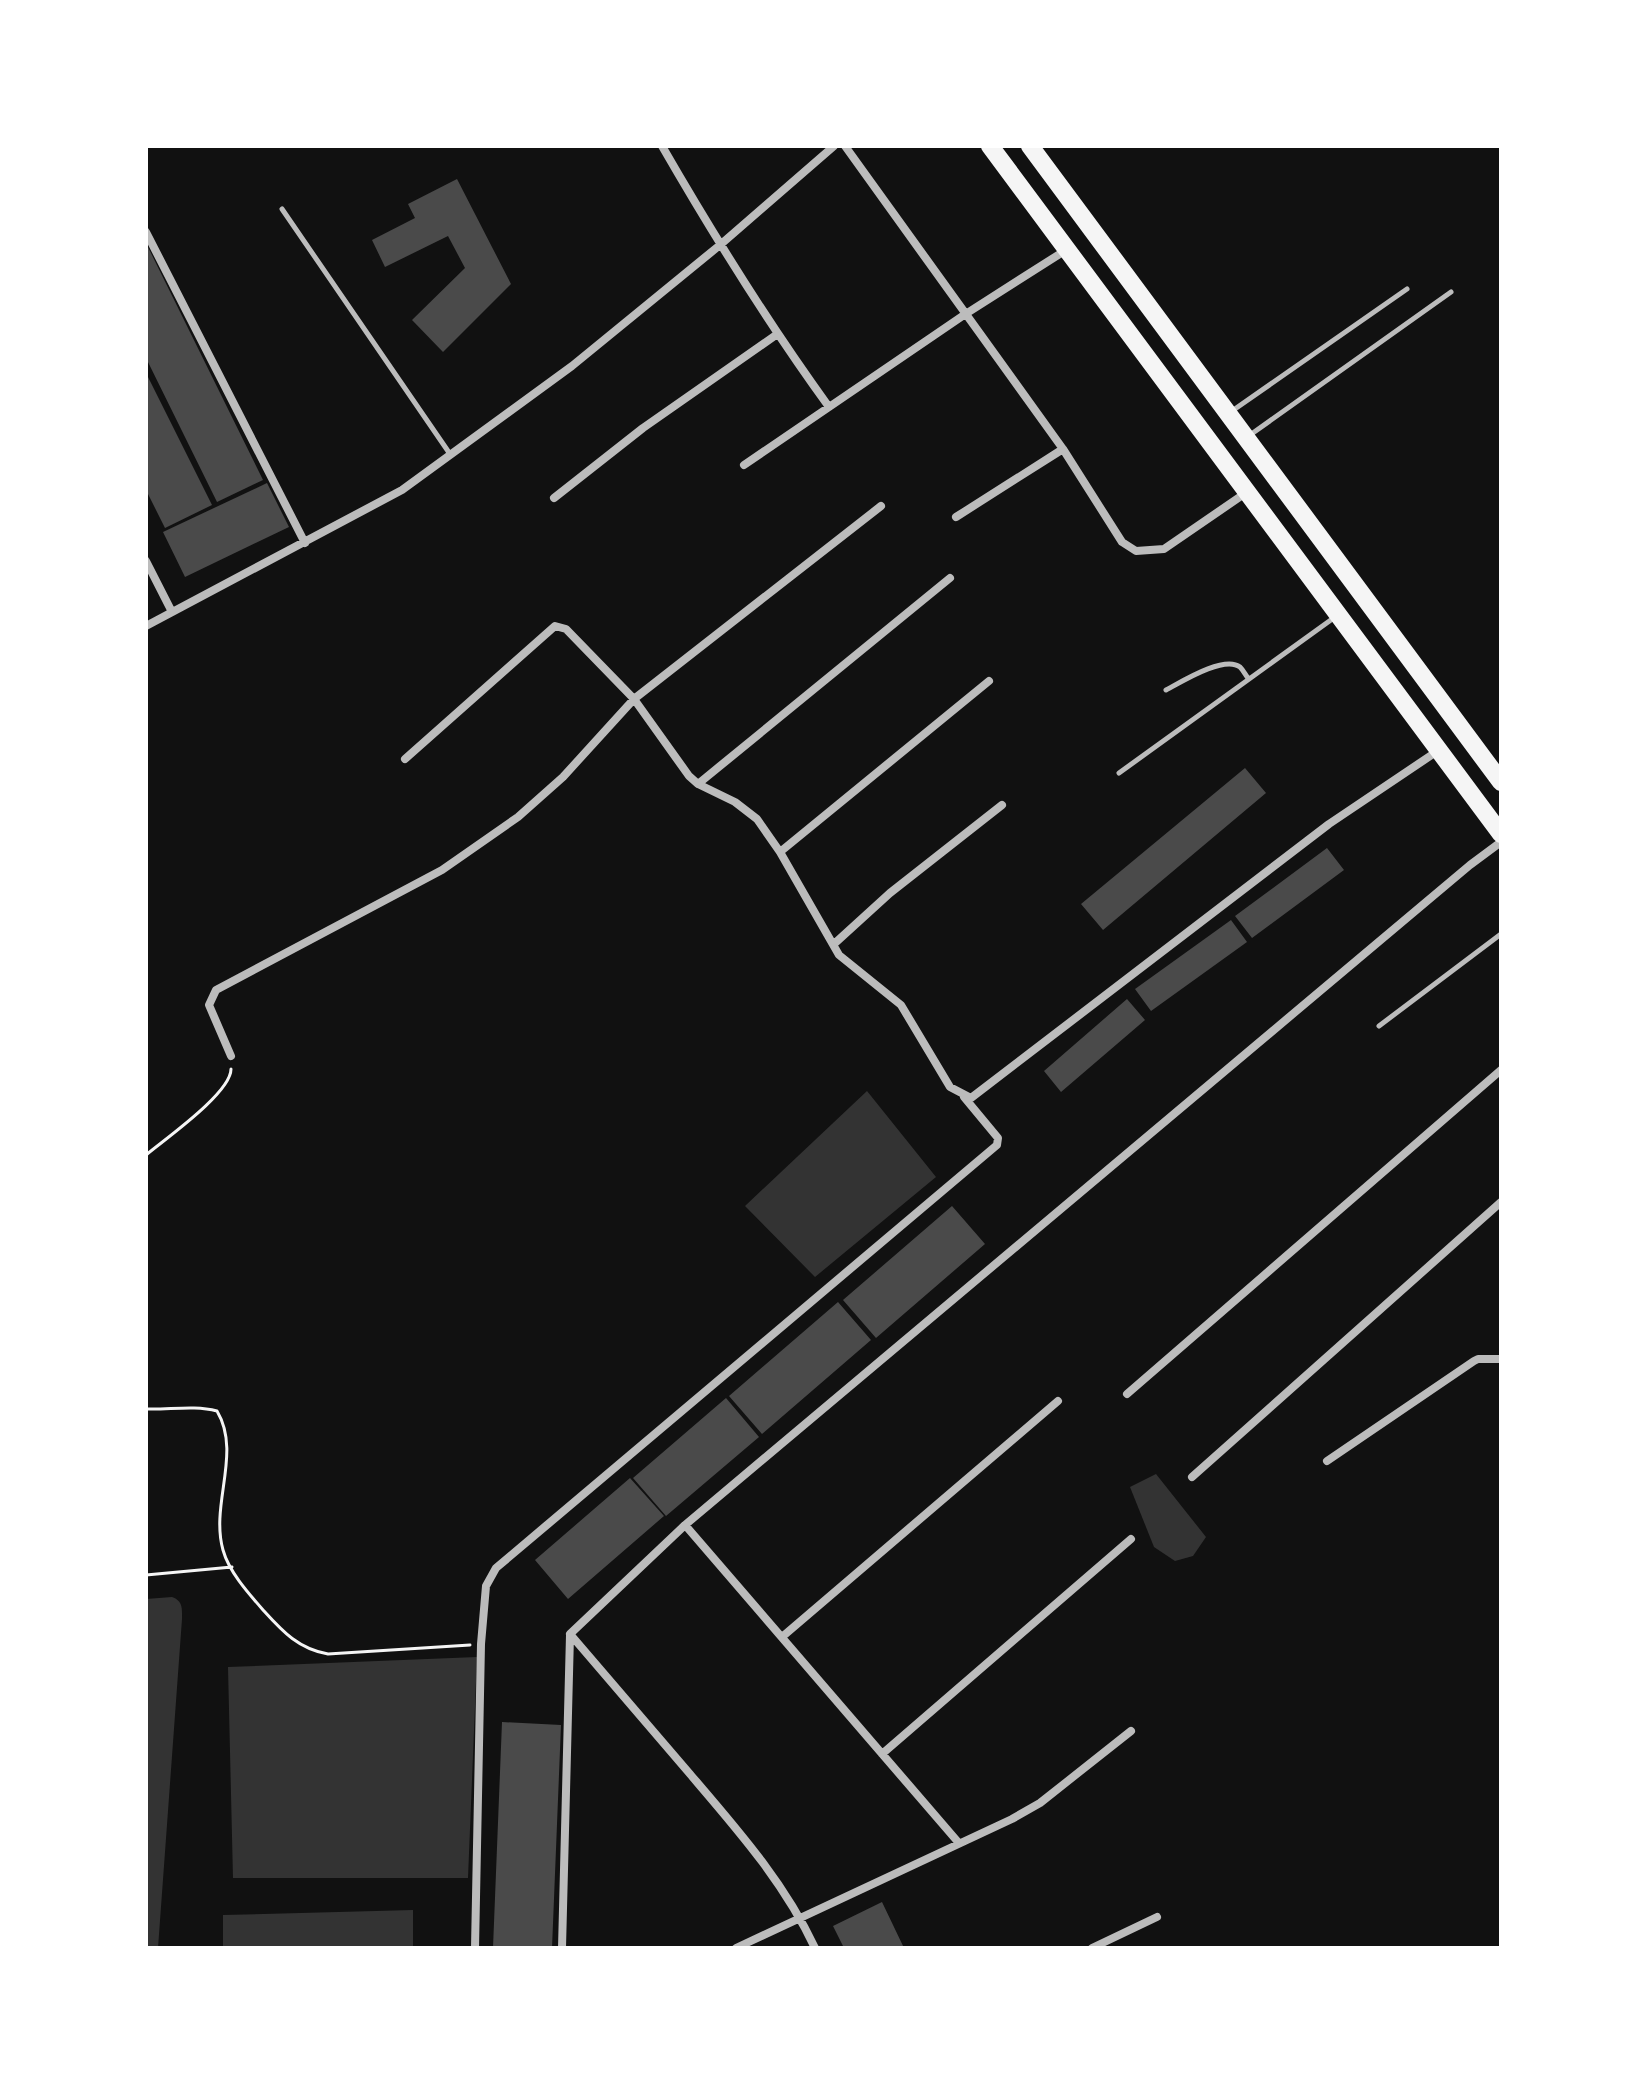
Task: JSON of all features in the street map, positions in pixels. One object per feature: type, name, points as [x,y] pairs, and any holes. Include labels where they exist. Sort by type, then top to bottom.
[{"type":"highway","points":[[990,146],[1501,834]]},
{"type":"highway","points":[[1030,146],[1501,782]]},
{"type":"highway","points":[[1268,520],[1292,501]]},
{"type":"highway","points":[[1393,689],[1418,670]]},
{"type":"street","points":[[662,146],[776,335],[829,407]]},
{"type":"street","points":[[146,626],[402,490],[572,366],[720,245],[834,146]]},
{"type":"street","points":[[845,146],[1063,449],[1122,542],[1136,551],[1164,549],[1247,492]]},
{"type":"street","points":[[146,232],[305,543]]},
{"type":"street","points":[[744,465],[1067,249]]},
{"type":"street","points":[[554,498],[643,428],[776,335]]},
{"type":"street","points":[[956,517],[1063,449]]},
{"type":"street","points":[[231,1056],[209,1005],[216,990],[442,870],[505,826],[563,777],[634,699],[881,506]]},
{"type":"street","points":[[146,561],[172,612]]},
{"type":"street","points":[[698,784],[950,578]]},
{"type":"street","points":[[405,759],[557,625],[566,629],[634,699],[689,776],[747,810],[780,852],[839,955],[901,1005],[950,1087],[963,1096],[998,1138],[997,1145],[496,1568],[486,1586],[481,1644],[475,1948]]},
{"type":"street","points":[[780,852],[989,681]]},
{"type":"street","points":[[963,1096],[971,1098],[1329,824],[1439,750]]},
{"type":"street","points":[[834,944],[890,893],[1002,805]]},
{"type":"street","points":[[562,1948],[570,1634],[685,1525],[1501,842]]},
{"type":"street","points":[[1127,1394],[1501,1070]]},
{"type":"street","points":[[1192,1477],[1501,1202]]},
{"type":"street","points":[[1327,1461],[1474,1361],[1501,1359]]},
{"type":"street","points":[[782,1637],[1058,1401]]},
{"type":"street","points":[[685,1525],[958,1842]]},
{"type":"street","points":[[882,1754],[1131,1539]]},
{"type":"street","points":[[570,1634],[743,1836],[801,1917],[815,1948]]},
{"type":"street","points":[[736,1948],[1012,1819],[1040,1803],[1131,1731]]},
{"type":"street","points":[[1092,1948],[1157,1917]]},
{"type":"lane","points":[[282,209],[450,455]]},
{"type":"lane","points":[[1228,414],[1407,289]]},
{"type":"lane","points":[[1246,438],[1451,292]]},
{"type":"lane","points":[[1119,773],[1338,615]]},
{"type":"lane","points":[[1166,690],[1202,671],[1221,665],[1239,667],[1248,678]]},
{"type":"lane","points":[[1379,1026],[1501,934]]},
{"type":"path","points":[[146,1155],[193,1116],[231,1077]]},
{"type":"path","points":[[146,1409],[202,1407],[217,1411],[227,1435],[220,1523],[223,1551],[247,1592],[290,1638],[310,1651],[328,1654],[481,1644]]},
{"type":"path","points":[[146,1575],[232,1567]]},
{"type":"shaded area","points":[[867,1091],[936,1177],[815,1277],[745,1206]]},
{"type":"shaded area","points":[[1156,1474],[1206,1537],[1193,1556],[1175,1561],[1154,1547],[1130,1487]]},
{"type":"shaded area","points":[[172,1597],[180,1603],[182,1619],[158,1948],[146,1948],[146,1599]]},
{"type":"shaded area","points":[[477,1657],[468,1878],[233,1878],[228,1667]]},
{"type":"shaded area","points":[[413,1910],[413,1948],[223,1948],[223,1915]]},
{"type":"building","points":[[457,179],[511,284],[443,352],[412,320],[465,268],[448,236],[385,267],[372,240],[415,218],[408,204]]},
{"type":"building","points":[[146,243],[263,480],[217,502],[146,358]]},
{"type":"building","points":[[146,373],[212,505],[165,528],[146,490]]},
{"type":"building","points":[[267,483],[289,527],[185,577],[163,532]]},
{"type":"building","points":[[1245,768],[1266,793],[1103,930],[1081,904]]},
{"type":"building","points":[[1327,848],[1344,870],[1252,938],[1235,916]]},
{"type":"building","points":[[1231,920],[1247,942],[1151,1011],[1135,989]]},
{"type":"building","points":[[1127,999],[1145,1020],[1061,1092],[1044,1071]]},
{"type":"building","points":[[952,1206],[985,1244],[876,1338],[843,1300]]},
{"type":"building","points":[[838,1302],[871,1340],[762,1434],[729,1396]]},
{"type":"building","points":[[726,1398],[759,1437],[666,1516],[633,1478]]},
{"type":"building","points":[[630,1478],[664,1516],[568,1599],[535,1560]]},
{"type":"building","points":[[502,1722],[561,1725],[552,1948],[493,1948]]},
{"type":"building","points":[[882,1902],[904,1948],[844,1948],[833,1926]]}]
